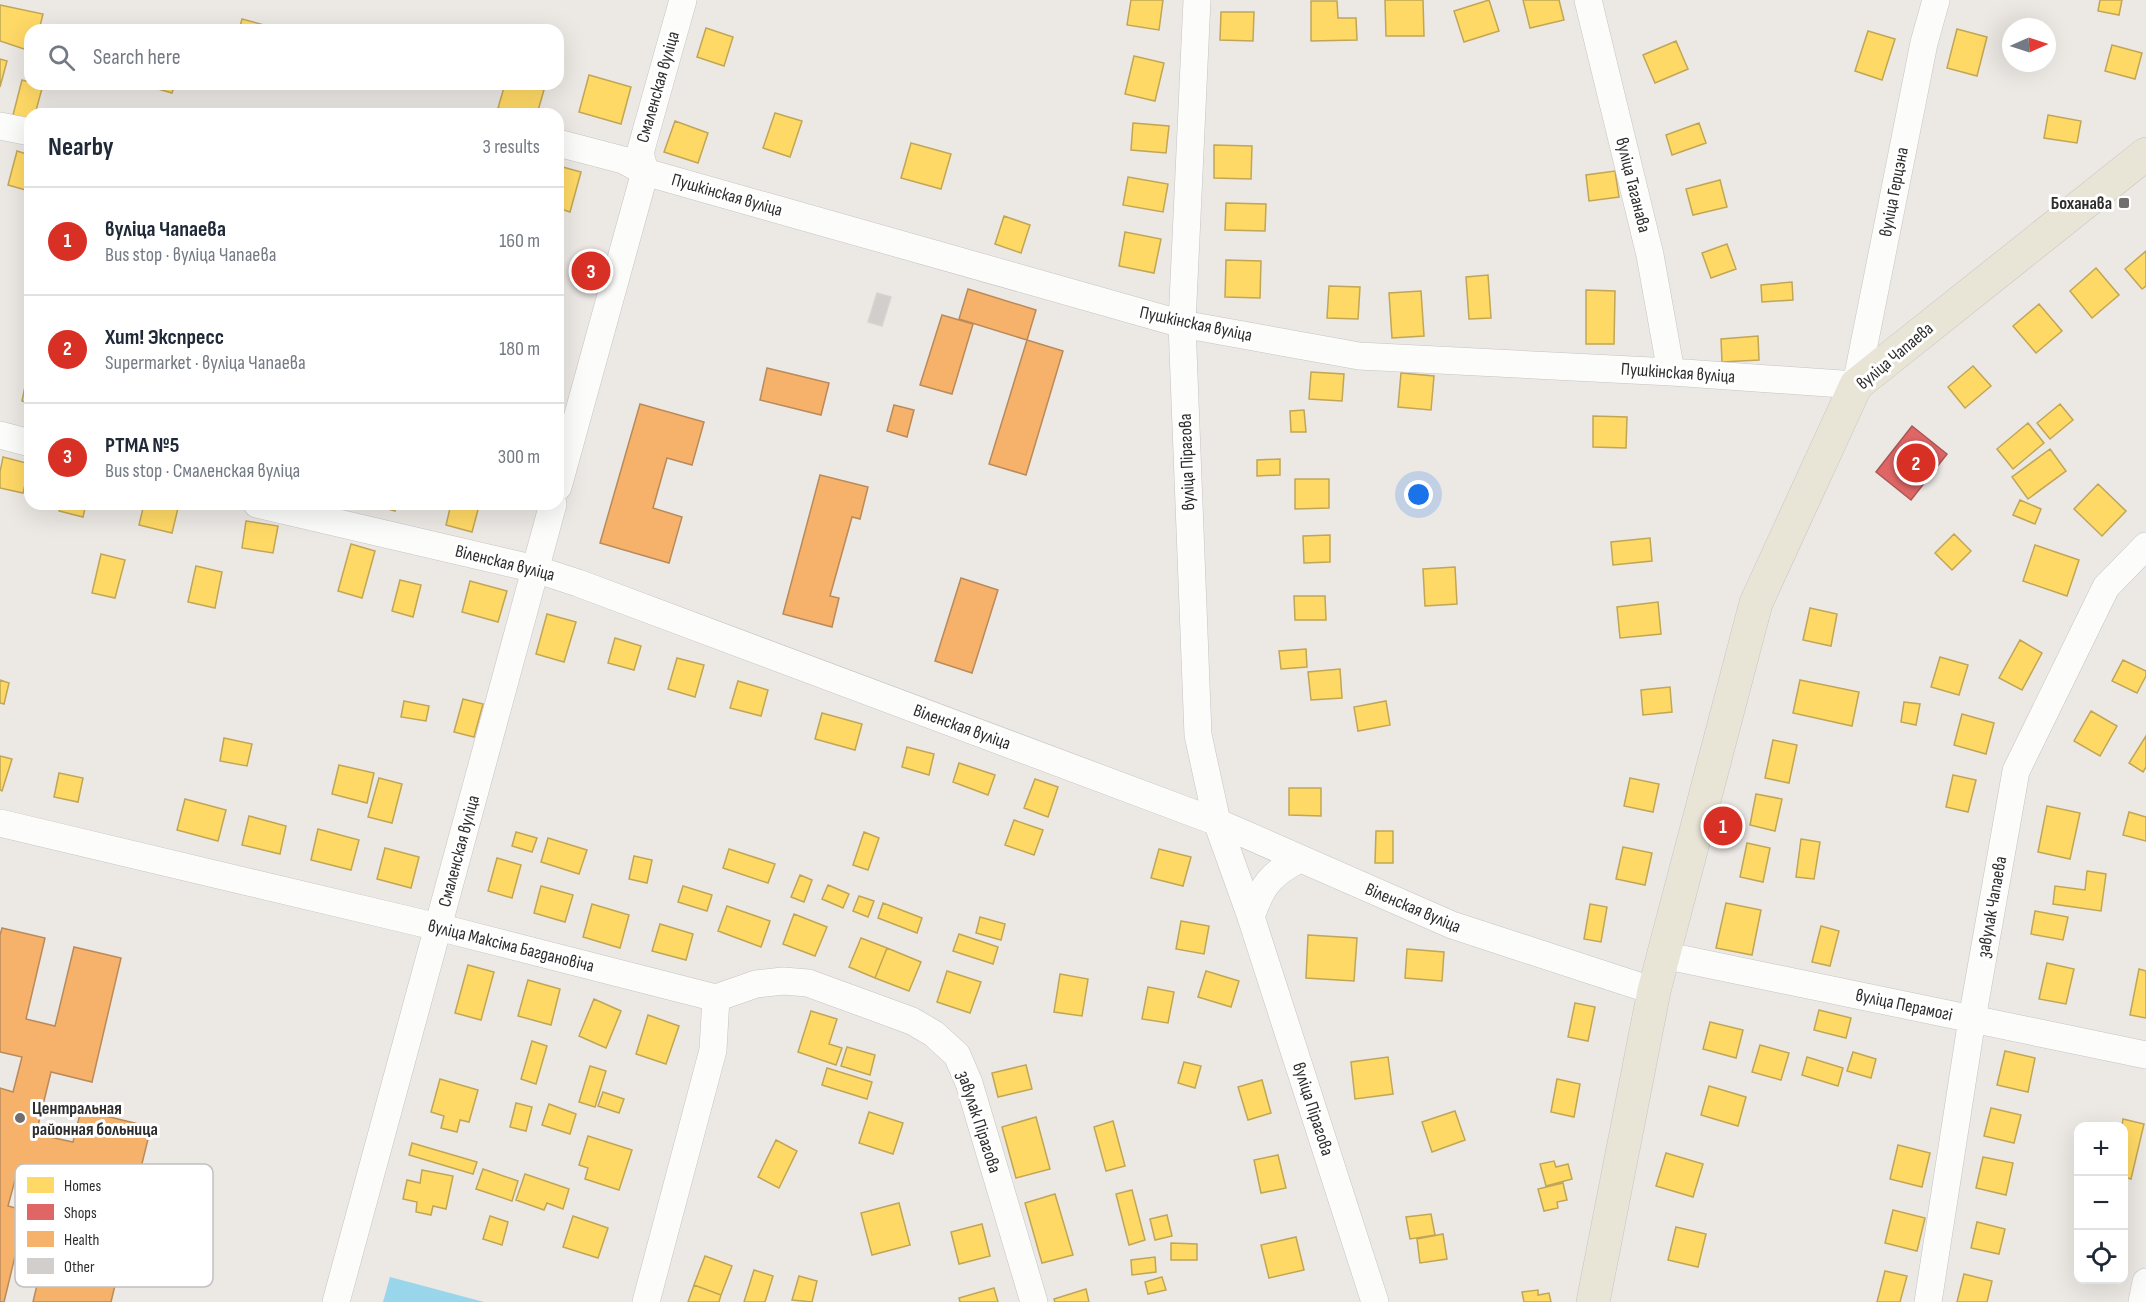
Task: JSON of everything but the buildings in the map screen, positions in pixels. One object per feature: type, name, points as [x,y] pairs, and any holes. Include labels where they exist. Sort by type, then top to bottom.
[{"type":"main road","name":"вуліца Чапаева","points":[[1593,1302],[1654,991],[1756,603],[1856,386],[2146,154]]},
{"type":"street","name":"Смаленская вуліца","points":[[564,465],[645,172],[640,153],[683,0]]},
{"type":"street","name":"вуліца Пірагова","points":[[1197,0],[1182,324],[1198,735],[1217,822],[1251,917],[1375,1302]]},
{"type":"street","name":"вуліца Таганава","points":[[1588,0],[1650,255],[1671,372]]},
{"type":"street","name":"вуліца Герцэна","points":[[1856,386],[1924,43],[1936,0]]},
{"type":"street","points":[[0,126],[24,131]]},
{"type":"street","name":"Пушкінская вуліца","points":[[564,145],[623,160],[645,172],[1182,324],[1359,356],[1671,372],[1856,386]]},
{"type":"street","points":[[0,435],[24,441]]},
{"type":"street","name":"Віленская вуліца","points":[[283,510],[535,569],[1217,822],[1452,926],[1654,991]]},
{"type":"street","name":"Смаленская вуліца","points":[[336,1302],[551,510]]},
{"type":"street","name":"завулак Чапаева","points":[[1928,1302],[1972,1019],[2016,771],[2106,587],[2146,546]]},
{"type":"street","name":"вуліца Максіма Багдановіча","points":[[0,823],[438,927],[716,998]]},
{"type":"street","points":[[1251,917],[1258,894],[1270,878],[1283,867],[1300,859]]},
{"type":"street","name":"вуліца Перамогі","points":[[1663,955],[2146,1055]]},
{"type":"street","name":"завулак Пірагова","points":[[716,998],[756,984],[783,981],[808,983],[912,1021],[934,1034],[957,1055],[969,1083],[1034,1302]]},
{"type":"street","points":[[646,1302],[713,1050],[716,998]]},
{"type":"street","points":[[2142,1302],[2146,1282]]},
{"type":"water","points":[[390,1277],[484,1302],[383,1302]]},
{"type":"place","name":"Боханава","points":[[2124,203]]},
{"type":"place","name":"РТМА №5","points":[[591,271]]},
{"type":"place","name":"Хит! Экспресс","points":[[1916,463]]},
{"type":"place","name":"вуліца Чапаева","points":[[1723,826]]},
{"type":"place","name":"Центральная районная больница","points":[[20,1118]]}]
